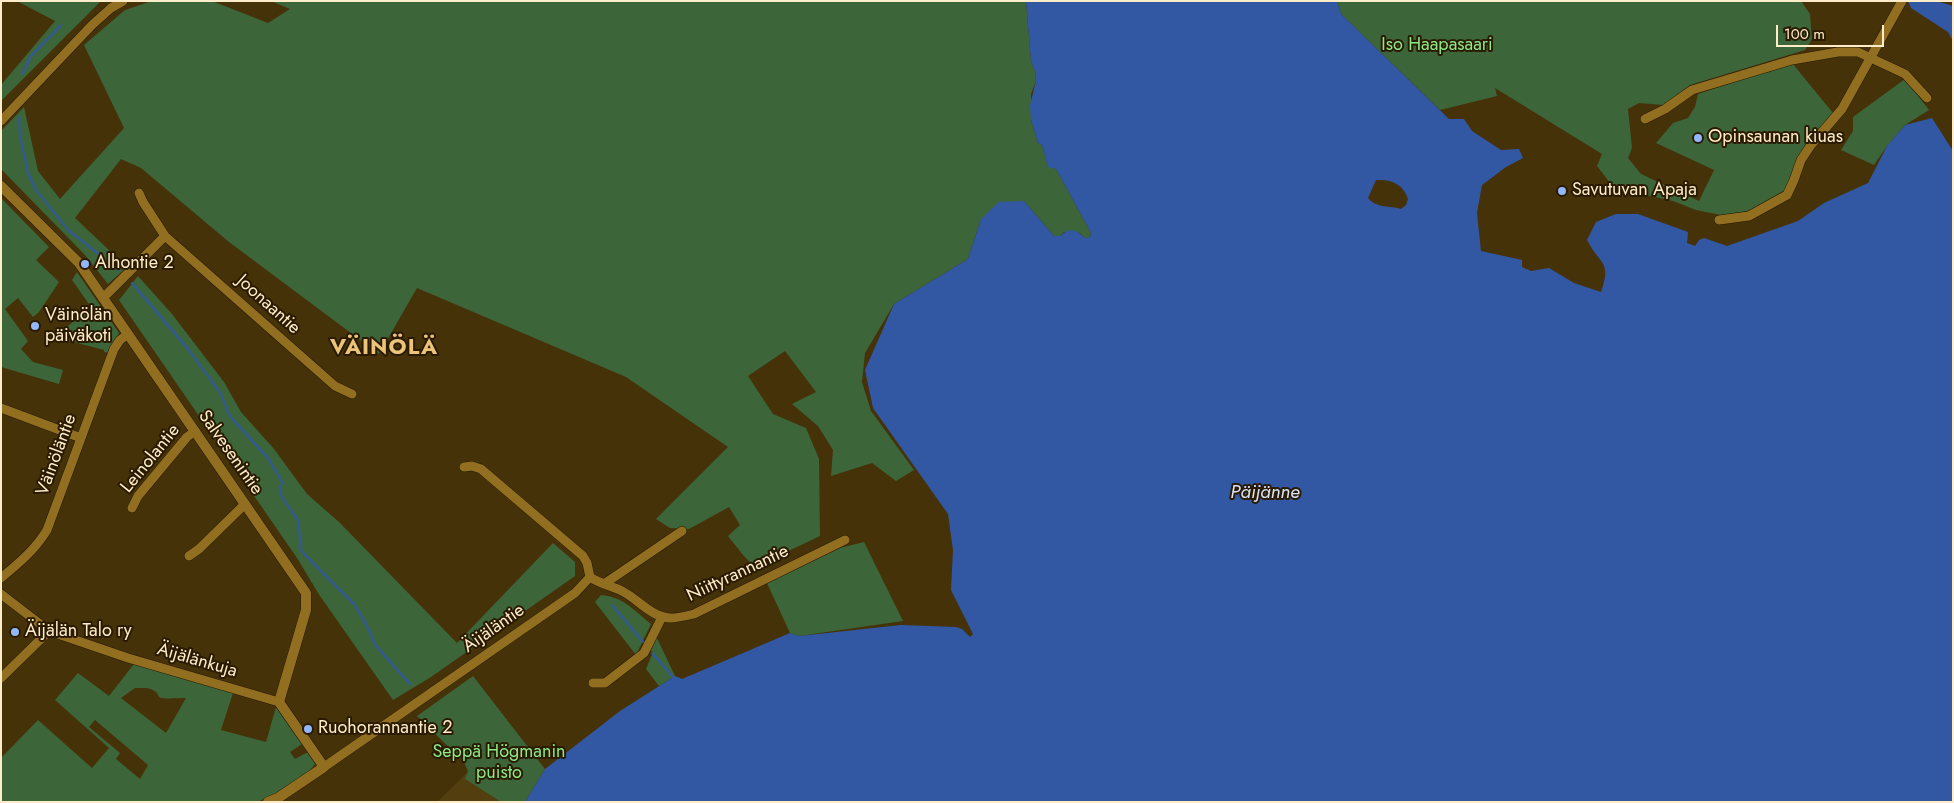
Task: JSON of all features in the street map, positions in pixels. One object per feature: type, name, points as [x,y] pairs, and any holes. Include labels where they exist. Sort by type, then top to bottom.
[{"type":"street","points":[[1,121],[92,25],[111,8],[123,1]]},
{"type":"street","points":[[1719,220],[1749,216],[1787,195],[1801,160],[1842,109],[1902,1]]},
{"type":"street","points":[[1645,119],[1665,109],[1692,90],[1792,60],[1838,52],[1858,52],[1905,74],[1928,98]]},
{"type":"street","name":"Salvesenintie","points":[[1,186],[79,263],[306,593],[306,610],[279,702]]},
{"type":"street","name":"Joonaantie","points":[[139,193],[165,236],[335,386],[352,394]]},
{"type":"street","points":[[103,298],[165,236]]},
{"type":"street","name":"Väinöläntie","points":[[1,578],[38,545],[47,530],[114,349],[120,340],[128,334]]},
{"type":"street","points":[[1,408],[81,438]]},
{"type":"street","name":"Leinolantie","points":[[132,508],[138,496],[187,437],[195,431]]},
{"type":"street","points":[[464,467],[472,466],[481,469],[584,556],[588,563],[590,577],[596,582],[627,594],[662,617],[644,652],[604,683],[592,683]]},
{"type":"street","points":[[189,556],[199,549],[245,504]]},
{"type":"street","points":[[604,584],[682,530]]},
{"type":"street","name":"Niittyrannantie","points":[[662,617],[672,618],[694,614],[845,540]]},
{"type":"street","name":"Äijäläntie","points":[[268,802],[278,798],[324,767],[575,593],[590,577]]},
{"type":"street","name":"Äijälänkuja","points":[[1,594],[49,631],[128,658],[279,702]]},
{"type":"street","points":[[1,678],[49,631]]},
{"type":"street","points":[[279,702],[324,767]]},
{"type":"shaded area","points":[[469,771],[465,779],[501,802],[437,802]]},
{"type":"green space","points":[[17,1],[101,1],[1,101],[1,85],[55,21]]},
{"type":"green space","points":[[152,1],[212,1],[268,23],[290,9],[271,1],[1026,1],[1031,61],[1036,81],[1031,94],[1031,120],[1038,143],[1042,145],[1048,166],[1056,169],[1091,233],[1090,237],[1085,238],[1080,233],[1064,232],[1060,236],[1054,236],[1024,201],[981,219],[968,259],[894,304],[865,353],[862,382],[871,411],[914,470],[896,481],[872,463],[831,476],[833,450],[818,426],[792,404],[816,392],[785,351],[748,376],[773,414],[806,428],[819,459],[820,536],[755,567],[728,536],[740,525],[729,507],[689,529],[670,528],[656,519],[728,447],[626,377],[417,288],[379,354],[229,242],[141,168],[121,159],[75,218],[127,267],[108,284],[85,255],[1,169],[1,131],[24,107],[38,171],[60,199],[124,128],[84,45],[125,10]]},
{"type":"green space","name":"Iso Haapasaari","points":[[1337,1],[1801,1],[1810,14],[1812,39],[1805,50],[1690,85],[1663,105],[1639,103],[1628,109],[1632,148],[1628,158],[1641,174],[1699,201],[1714,170],[1656,143],[1673,123],[1688,118],[1695,107],[1698,94],[1792,63],[1833,113],[1785,190],[1748,211],[1721,215],[1696,210],[1673,201],[1614,188],[1597,166],[1602,154],[1495,88],[1497,96],[1440,110],[1341,14]]},
{"type":"green space","points":[[1905,79],[1929,110],[1905,125],[1874,165],[1841,150],[1853,131],[1853,117]]},
{"type":"green space","points":[[1,198],[49,247],[36,260],[59,282],[39,312],[33,317],[18,298],[5,309],[28,341],[21,349],[33,362],[63,370],[59,384],[1,367]]},
{"type":"green space","points":[[77,272],[119,333],[110,353],[66,340],[68,326],[91,307],[72,280]]},
{"type":"green space","points":[[138,276],[172,314],[224,382],[241,412],[274,449],[307,494],[339,522],[457,643],[553,543],[575,562],[575,576],[431,677],[393,700],[119,300]]},
{"type":"green space","points":[[864,542],[903,621],[799,636],[790,633],[767,583],[840,548]]},
{"type":"green space","points":[[601,595],[622,601],[651,624],[636,655],[595,602]]},
{"type":"green space","points":[[656,636],[675,676],[659,686],[646,669],[653,652],[649,650]]},
{"type":"green space","points":[[134,664],[233,693],[221,730],[266,742],[276,707],[302,744],[290,752],[295,759],[308,752],[315,764],[296,782],[257,802],[1,802],[1,758],[38,720],[92,768],[109,748],[55,700],[78,673],[109,696]],"holes":[[[135,688],[152,689],[161,698],[186,698],[166,733],[121,698]],[[95,720],[148,765],[140,779],[116,759],[120,753],[89,727]]]},
{"type":"green space","name":"Seppä Högmanin puisto","points":[[473,676],[545,769],[525,802],[501,802],[465,779],[468,771],[464,762],[417,716]]},
{"type":"water","name":"Päijänne","points":[[1026,1],[1337,1],[1341,14],[1449,119],[1464,119],[1472,131],[1501,150],[1519,149],[1523,158],[1506,167],[1482,185],[1477,213],[1481,251],[1522,260],[1522,267],[1531,271],[1549,268],[1574,283],[1601,292],[1605,269],[1587,240],[1596,222],[1616,214],[1638,214],[1688,232],[1687,243],[1695,246],[1699,240],[1704,238],[1727,246],[1798,221],[1824,203],[1868,183],[1887,146],[1905,125],[1932,118],[1953,151],[1953,802],[525,802],[545,769],[620,711],[675,676],[682,679],[790,633],[799,636],[901,625],[956,627],[962,629],[970,637],[973,634],[951,590],[953,550],[948,514],[873,408],[865,370],[894,304],[968,259],[981,219],[999,202],[1024,201],[1054,236],[1060,236],[1066,231],[1072,230],[1085,238],[1090,237],[1091,233],[1056,169],[1048,167],[1042,145],[1038,143],[1031,120],[1030,105],[1036,81],[1031,61]],"holes":[[[1376,180],[1396,183],[1406,194],[1408,199],[1406,205],[1401,209],[1375,204],[1368,198]]]},
{"type":"water","points":[[1906,1],[1936,1],[1953,6],[1953,41],[1948,32],[1911,8]]},
{"type":"waterway","points":[[22,74],[31,56],[61,25]]},
{"type":"waterway","points":[[19,117],[20,136],[28,173],[36,190],[68,230],[119,270]]},
{"type":"waterway","points":[[132,283],[188,349],[221,394],[228,413],[268,458],[282,482],[280,491],[282,497],[298,520],[301,549],[305,555],[355,605],[376,646],[410,684]]},
{"type":"waterway","points":[[612,605],[644,643]]},
{"type":"waterway","points":[[652,653],[673,677]]},
{"type":"place","name":"Opinsaunan kiuas","points":[[1698,138]]},
{"type":"place","name":"Savutuvan Apaja","points":[[1562,191]]},
{"type":"place","name":"Alhontie 2","points":[[85,264]]},
{"type":"place","name":"Väinölän päiväkoti","points":[[35,326]]},
{"type":"place","name":"Äijälän Talo ry","points":[[15,632]]},
{"type":"place","name":"Ruohorannantie 2","points":[[308,729]]},
{"type":"district","name":"VÄINÖLÄ","points":[[384,349]]}]
